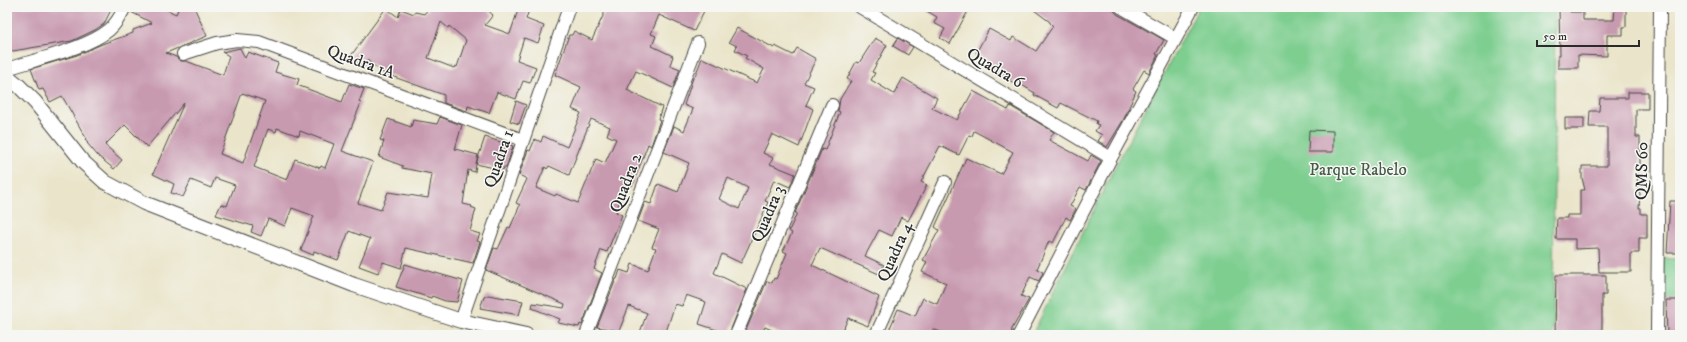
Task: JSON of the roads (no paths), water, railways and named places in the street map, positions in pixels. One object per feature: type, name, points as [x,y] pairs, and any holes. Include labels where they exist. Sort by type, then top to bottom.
[{"type":"street","points":[[7,69],[80,46],[98,38],[110,29],[120,17],[125,7]]},
{"type":"street","name":"Quadra 1","points":[[461,321],[569,7]]},
{"type":"street","name":"Quadra 6","points":[[860,7],[1111,158]]},
{"type":"street","points":[[1121,7],[1175,38]]},
{"type":"street","points":[[1019,335],[1111,158],[1193,7]]},
{"type":"street","name":"QMS 60","points":[[1657,335],[1660,7]]},
{"type":"street","name":"Quadra 1A","points":[[184,54],[217,42],[237,40],[259,42],[523,140]]},
{"type":"street","name":"Quadra 2","points":[[586,335],[698,43]]},
{"type":"street","points":[[7,76],[18,84],[34,102],[83,162],[105,182],[138,200],[354,285],[461,321],[526,335]]},
{"type":"street","name":"Quadra 3","points":[[736,335],[832,105]]},
{"type":"street","name":"Quadra 4","points":[[876,335],[945,182]]},
{"type":"park label","name":"Parque Rabelo","points":[[1358,170]]}]
